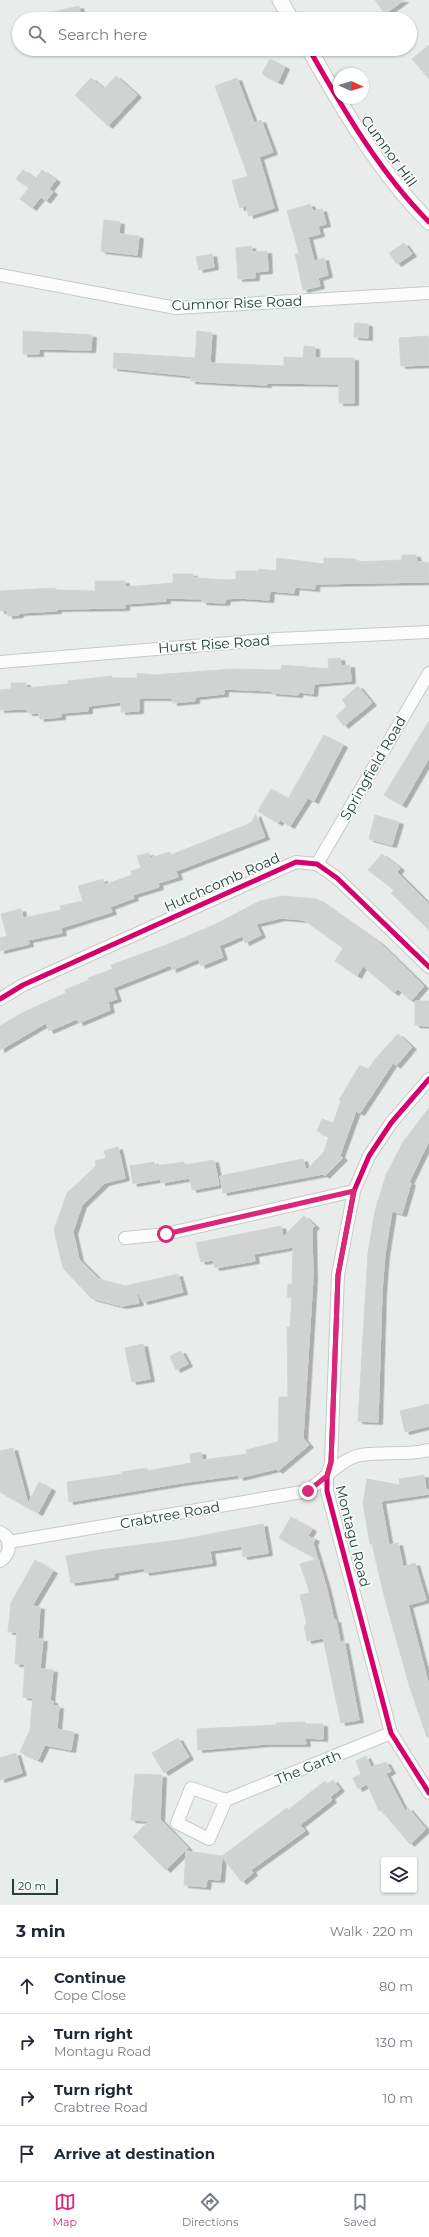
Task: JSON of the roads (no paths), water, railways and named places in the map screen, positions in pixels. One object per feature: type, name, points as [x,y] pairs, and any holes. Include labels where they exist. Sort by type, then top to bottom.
[{"type":"street","points":[[280,0],[287,12]]},
{"type":"street","name":"Cumnor Hill","points":[[313,56],[352,121],[384,168],[429,222]]},
{"type":"street","name":"Cumnor Rise Road","points":[[0,275],[176,308],[429,293]]},
{"type":"street","name":"Hurst Rise Road","points":[[0,662],[277,639],[429,632]]},
{"type":"street","name":"Springfield Road","points":[[317,864],[429,673]]},
{"type":"street","name":"Hutchcomb Road","points":[[0,999],[23,985],[296,862],[317,864],[337,878],[429,967]]},
{"type":"street","name":"Montagu Road","points":[[429,1079],[391,1123],[369,1156],[354,1191],[338,1275],[331,1462],[327,1476],[327,1491],[391,1733],[429,1793]]},
{"type":"street","points":[[125,1238],[166,1234],[354,1191]]},
{"type":"street","name":"Crabtree Road","points":[[9,1542],[296,1494],[308,1491],[336,1468],[360,1455],[414,1454],[429,1450]]},
{"type":"street","points":[[0,1532],[6,1536],[9,1542],[9,1550],[5,1557],[0,1561]]},
{"type":"street","name":"The Garth","points":[[226,1800],[391,1733]]},
{"type":"street","points":[[191,1788],[226,1800],[209,1839],[177,1823],[191,1788]]}]
